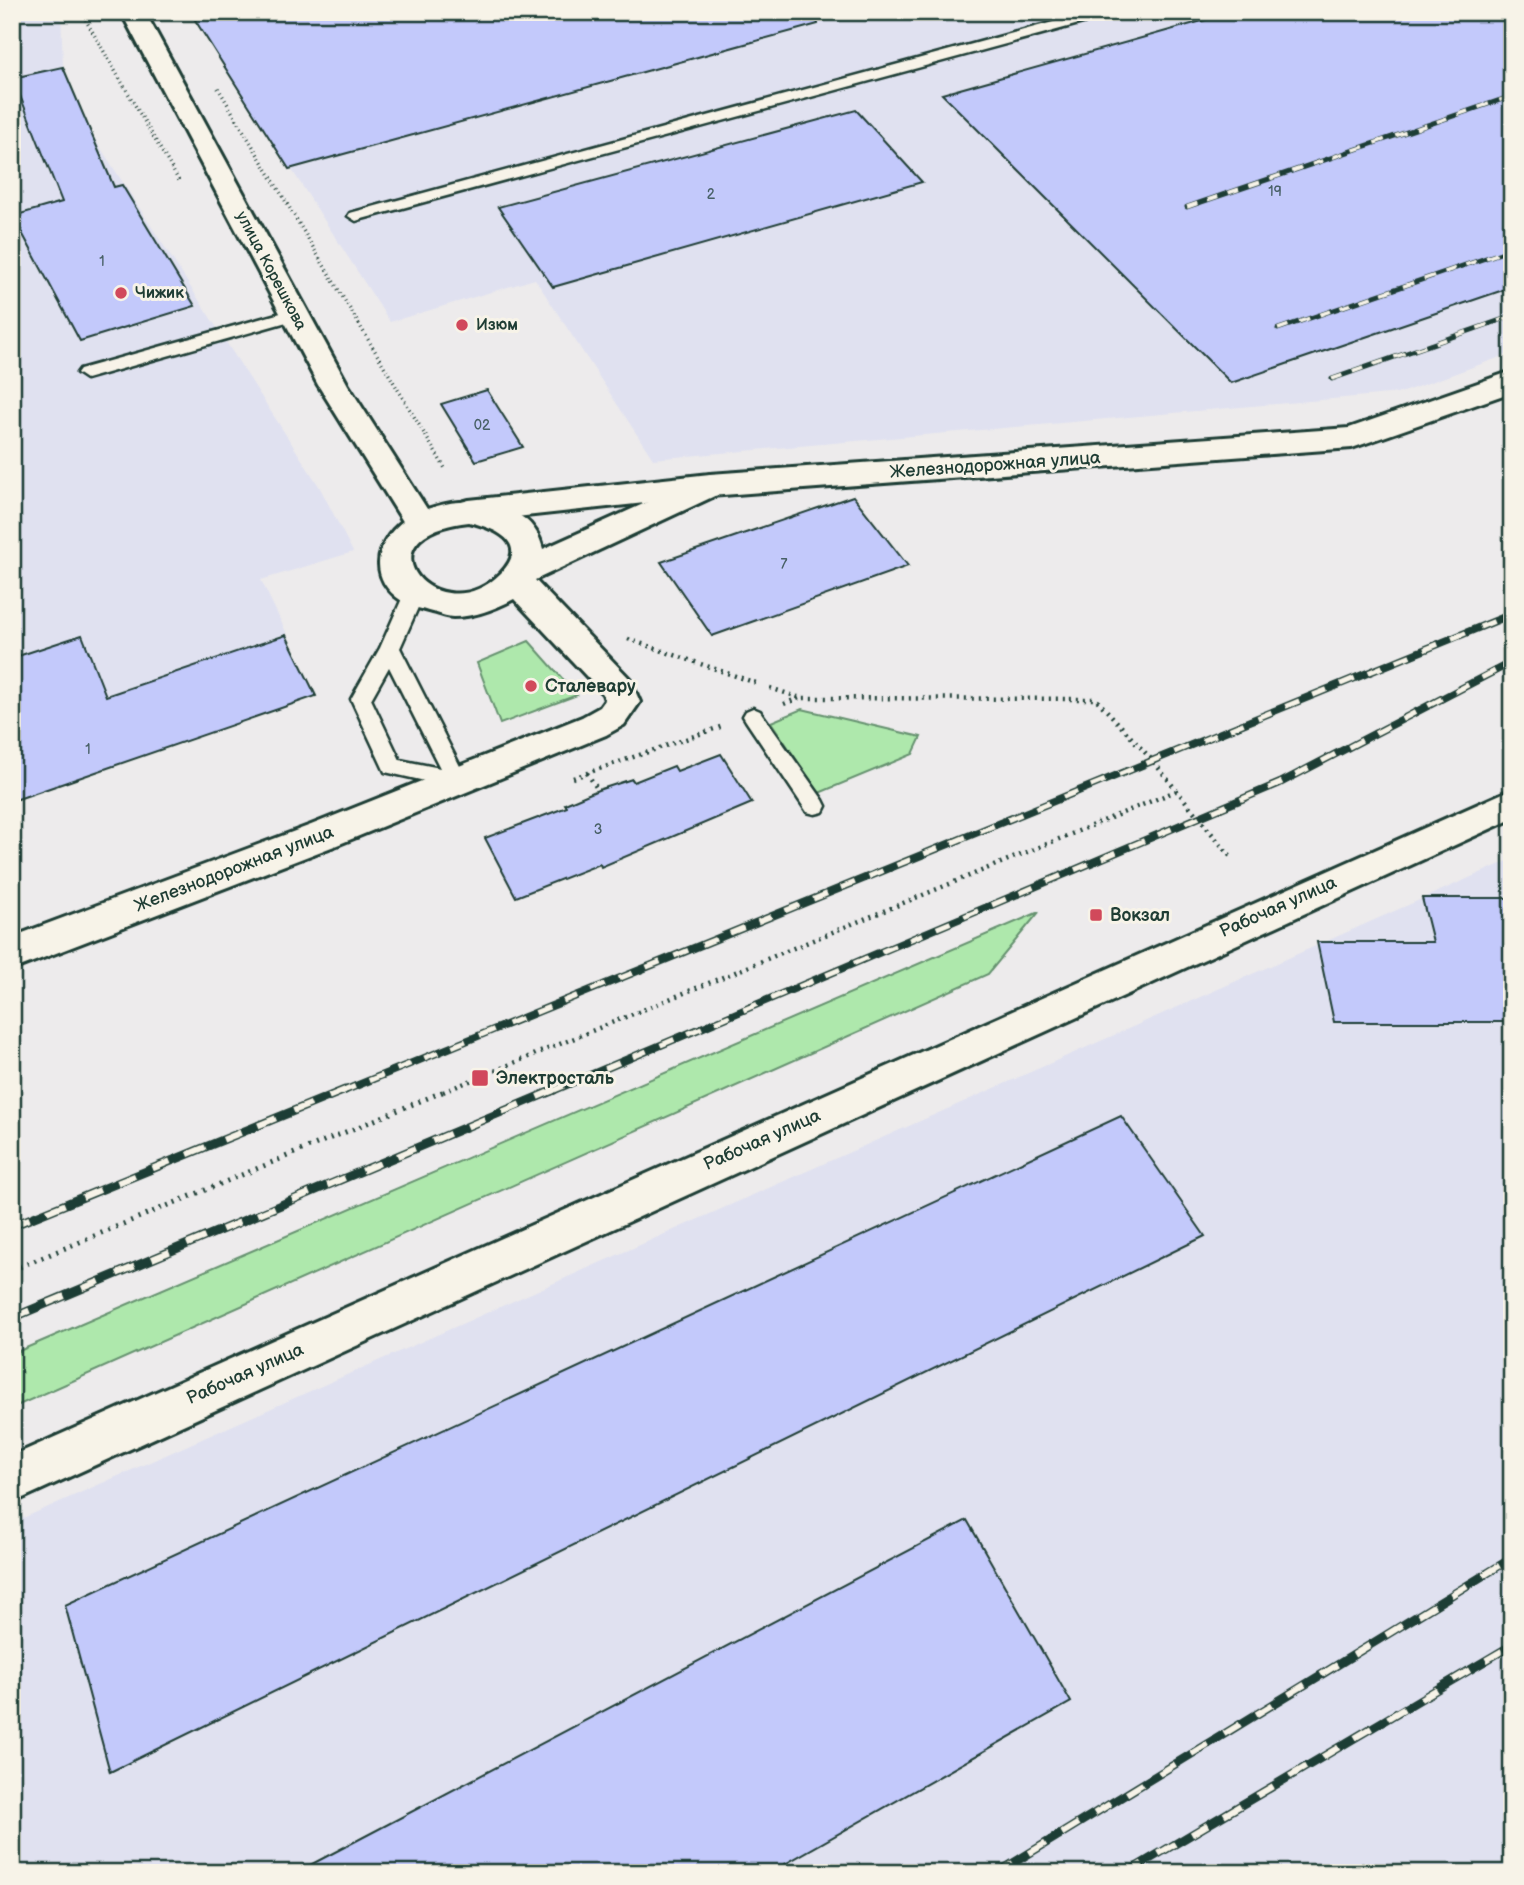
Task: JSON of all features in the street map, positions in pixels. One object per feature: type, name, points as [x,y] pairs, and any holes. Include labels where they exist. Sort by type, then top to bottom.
[{"type":"street","name":"улица Корешкова","points":[[133,12],[333,385],[420,523]]},
{"type":"street","name":"Железнодорожная улица","points":[[468,511],[710,485],[1352,438],[1512,381]]},
{"type":"street","points":[[521,576],[529,556],[528,544],[522,533],[500,517],[468,511],[435,516],[420,523],[398,546],[394,559],[396,572],[403,584],[414,594],[430,601],[468,604],[487,600],[521,576],[710,485]]},
{"type":"street","name":"Железнодорожная улица","points":[[12,954],[324,835],[594,726],[612,716],[623,702],[618,688],[521,576]]},
{"type":"street","name":"Рабочая улица","points":[[12,1480],[1512,803]]},
{"type":"lane","points":[[356,216],[1107,12]]},
{"type":"lane","points":[[86,373],[295,314]]},
{"type":"lane","points":[[414,594],[390,648],[361,699],[392,766],[456,780]]},
{"type":"lane","points":[[390,648],[456,780]]},
{"type":"lane","points":[[753,716],[815,806]]},
{"type":"path","points":[[215,84],[446,470]]},
{"type":"path","points":[[619,636],[799,698],[1096,699],[1152,760],[1230,856]]},
{"type":"path","points":[[598,790],[587,773],[799,698]]},
{"type":"path","points":[[12,1270],[1121,811],[1176,791]]},
{"type":"shaded area","points":[[12,12],[61,12],[63,67],[91,133],[319,486],[353,552],[261,580],[288,636],[12,731]]},
{"type":"shaded area","points":[[190,12],[1512,12],[1512,353],[1400,393],[653,459],[535,279],[390,322]]},
{"type":"shaded area","points":[[1512,859],[1512,1873],[12,1873],[12,1523]]},
{"type":"green space","points":[[529,641],[577,695],[500,724],[477,663]]},
{"type":"green space","points":[[802,709],[921,737],[913,754],[819,793],[771,722]]},
{"type":"green space","points":[[1039,912],[988,974],[12,1408],[12,1354]]},
{"type":"building","points":[[190,12],[816,12],[818,24],[289,169]]},
{"type":"building","points":[[1234,12],[1512,12],[1512,287],[1231,383],[942,94]]},
{"type":"building","points":[[63,67],[114,187],[122,185],[195,306],[80,341],[13,216],[62,202],[13,78]]},
{"type":"building","points":[[856,110],[922,182],[553,287],[498,207]]},
{"type":"building","points":[[487,390],[523,447],[476,461],[441,404]]},
{"type":"building","points":[[853,496],[908,566],[712,636],[661,562]]},
{"type":"building","points":[[82,635],[106,696],[286,635],[316,696],[12,801],[12,658]]},
{"type":"building","points":[[721,754],[752,803],[601,867],[600,864],[516,897],[485,838],[567,807],[565,804],[598,790],[632,779],[634,782],[674,766],[677,771]]},
{"type":"building","points":[[1422,898],[1512,898],[1512,1022],[1334,1022],[1317,942],[1433,942]]},
{"type":"building","points":[[1121,1116],[1205,1236],[110,1772],[65,1605]]},
{"type":"building","points":[[967,1520],[1071,1702],[769,1873],[295,1873]]},
{"type":"railway","points":[[1187,207],[1512,96]]},
{"type":"railway","points":[[1278,329],[1512,249]]},
{"type":"railway","points":[[1332,379],[1512,316]]},
{"type":"railway","points":[[341,1092],[1512,614]]},
{"type":"railway","points":[[550,1092],[1280,783],[1512,662]]},
{"type":"railway","points":[[12,1226],[345,1090]]},
{"type":"railway","points":[[12,1318],[554,1090]]},
{"type":"railway","points":[[997,1873],[1512,1558]]},
{"type":"railway","points":[[1126,1873],[1512,1645]]},
{"type":"place","name":"Чижик","points":[[121,293]]},
{"type":"place","name":"Изюм","points":[[462,325]]},
{"type":"place","name":"Сталевару","points":[[531,686]]},
{"type":"place","name":"Вокзал","points":[[1096,915]]},
{"type":"place","name":"Электросталь","points":[[480,1078]]}]
